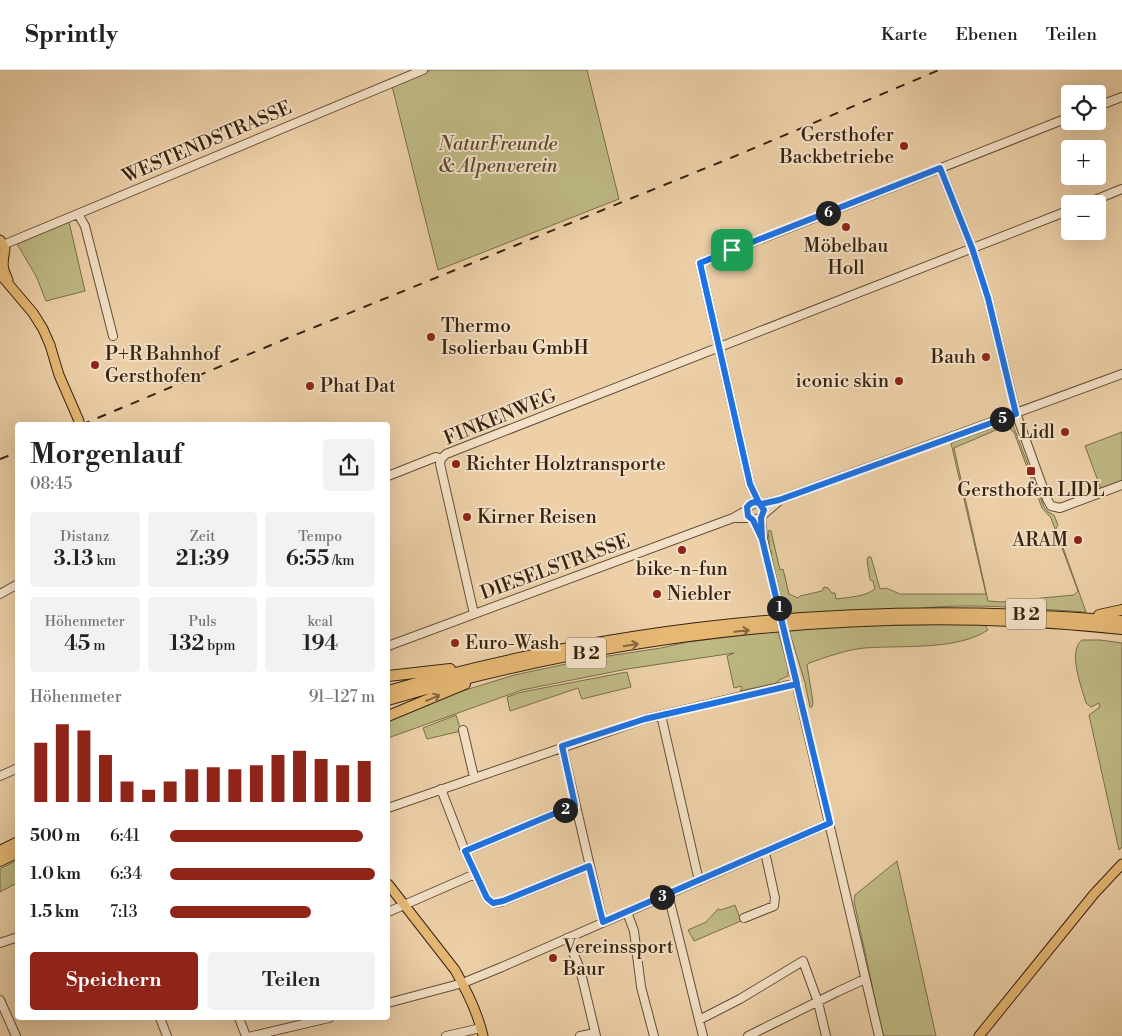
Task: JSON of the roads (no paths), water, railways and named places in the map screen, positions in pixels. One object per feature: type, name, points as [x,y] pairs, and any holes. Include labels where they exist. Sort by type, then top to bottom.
[{"type":"highway","points":[[1082,617],[1122,610]]},
{"type":"highway","name":"B 2","points":[[390,691],[476,668],[623,638],[788,618],[912,612],[1003,613],[1122,620]]},
{"type":"highway","name":"B 2","points":[[390,699],[498,671],[590,652],[676,638],[816,625],[882,622],[971,621],[1122,629]]},
{"type":"highway","points":[[390,676],[476,668]]},
{"type":"highway","points":[[390,715],[498,671]]},
{"type":"highway","points":[[0,851],[15,844]]},
{"type":"highway","points":[[0,861],[15,854]]},
{"type":"main road","points":[[2,243],[5,252],[1,259],[11,286]]},
{"type":"main road","points":[[0,274],[33,314],[46,334],[59,375],[79,421]]},
{"type":"main road","points":[[980,1036],[1094,894],[1122,864]]},
{"type":"main road","points":[[390,887],[455,970],[463,983],[482,1032]]},
{"type":"street","name":"WESTENDSTRASSE","points":[[2,243],[78,214],[423,70]]},
{"type":"street","points":[[1106,103],[1122,97]]},
{"type":"street","points":[[879,1036],[757,517],[760,504],[750,484],[700,263],[1061,121]]},
{"type":"street","points":[[940,168],[972,248],[988,298],[1016,414],[1051,506],[1060,508],[1122,485]]},
{"type":"street","points":[[1106,195],[1122,189]]},
{"type":"street","name":"FINKENWEG","points":[[474,614],[440,464],[441,459],[446,454],[1061,213]]},
{"type":"street","points":[[78,214],[87,235],[113,336]]},
{"type":"street","name":"DIESELSTRASSE","points":[[390,645],[733,518],[748,507],[779,500],[1122,374]]},
{"type":"street","points":[[390,475],[436,457],[441,459]]},
{"type":"street","points":[[750,484],[748,507],[757,517]]},
{"type":"street","name":"DIESELSTRASSE","points":[[733,518],[757,517],[779,500]]},
{"type":"street","points":[[0,594],[15,586]]},
{"type":"street","points":[[390,807],[562,746],[645,719],[797,684]]},
{"type":"street","points":[[661,715],[699,881]]},
{"type":"street","points":[[463,730],[474,777]]},
{"type":"street","points":[[562,746],[603,922]]},
{"type":"street","points":[[0,776],[15,769]]},
{"type":"street","points":[[441,789],[475,874],[488,899],[493,903],[503,901],[589,866]]},
{"type":"street","points":[[465,851],[575,805]]},
{"type":"street","points":[[390,1002],[463,983],[830,823]]},
{"type":"street","points":[[744,918],[774,906],[775,898],[765,852]]},
{"type":"street","points":[[390,911],[475,874]]},
{"type":"street","points":[[668,894],[703,1036]]},
{"type":"street","points":[[627,912],[634,931],[641,986],[654,1036]]},
{"type":"street","points":[[0,943],[15,938]]},
{"type":"street","points":[[568,938],[580,969],[596,1034],[580,1036]]},
{"type":"street","points":[[699,1020],[740,999],[803,961],[818,1002],[826,1036]]},
{"type":"street","points":[[748,1036],[866,979]]},
{"type":"street","points":[[0,1000],[4,1014],[16,1036]]},
{"type":"street","points":[[161,1020],[167,1036]]},
{"type":"street","points":[[239,1020],[246,1036]]},
{"type":"street","points":[[252,1036],[270,1034],[322,1020]]},
{"type":"street","points":[[446,1036],[482,1032]]},
{"type":"railway","points":[[88,422],[283,340],[733,157],[939,70]]},
{"type":"railway","points":[[0,459],[15,453]]},
{"type":"place","name":"Gersthofer Backbetriebe","points":[[904,146]]},
{"type":"place","name":"Möbelbau Holl","points":[[846,227]]},
{"type":"place","name":"Thermo Isolierbau GmbH","points":[[431,337]]},
{"type":"place","name":"Bauh","points":[[986,357]]},
{"type":"place","name":"P+R Bahnhof Gersthofen","points":[[95,365]]},
{"type":"place","name":"iconic skin","points":[[899,381]]},
{"type":"place","name":"Phat Dat","points":[[310,386]]},
{"type":"place","name":"Lidl","points":[[1065,432]]},
{"type":"place","name":"Richter Holztransporte","points":[[456,464]]},
{"type":"place","name":"Gersthofen LIDL","points":[[1031,471]]},
{"type":"place","name":"Kirner Reisen","points":[[467,517]]},
{"type":"place","name":"ARAM","points":[[1078,540]]},
{"type":"place","name":"bike-n-fun","points":[[682,550]]},
{"type":"place","name":"Niebler","points":[[657,594]]},
{"type":"place","name":"Euro-Wash","points":[[455,643]]},
{"type":"place","name":"Vereinssport Baur","points":[[553,958]]},
{"type":"park label","name":"NaturFreunde & Alpenverein","points":[[498,155]]}]
